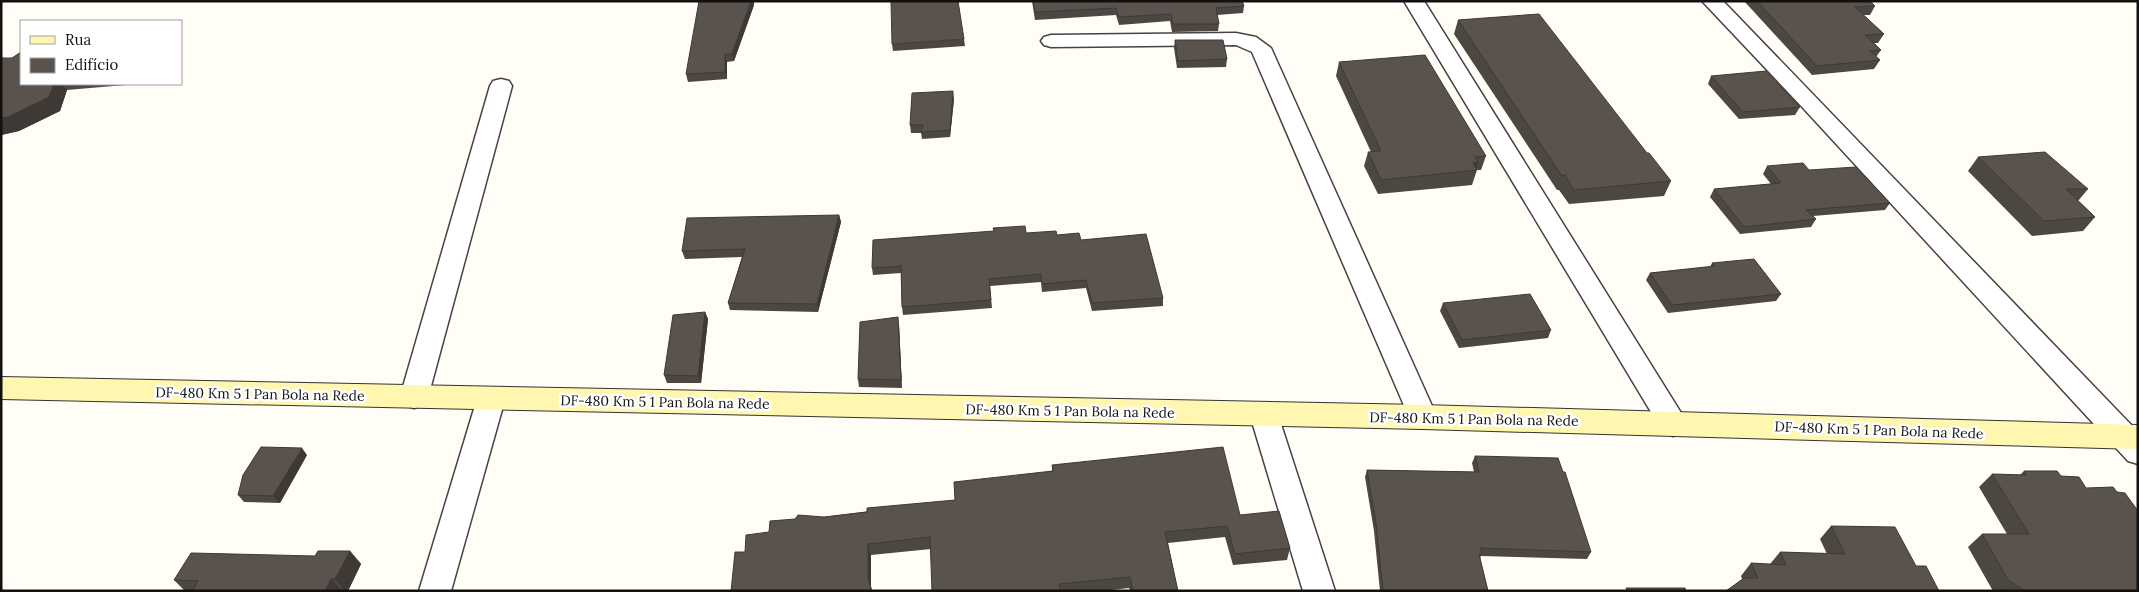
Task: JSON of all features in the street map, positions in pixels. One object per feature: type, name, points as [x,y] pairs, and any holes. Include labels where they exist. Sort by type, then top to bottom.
[{"type":"street","points":[[1414,1],[1673,424]]},
{"type":"street","points":[[1712,1],[2133,442]]},
{"type":"street","points":[[1051,41],[1236,38],[1249,41],[1261,48],[1424,417]]},
{"type":"street","points":[[414,397],[501,86]]},
{"type":"street","name":"DF-480 Km 5 1 Pan Bola na Rede","points":[[1,388],[1424,417],[1673,424],[2133,442]]},
{"type":"street","points":[[435,591],[491,399]]},
{"type":"street","points":[[1264,415],[1319,591]]},
{"type":"building","points":[[699,1],[751,1],[732,54],[725,54],[725,72],[686,74]]},
{"type":"building","points":[[891,1],[958,1],[964,39],[892,44]]},
{"type":"building","points":[[1033,1],[1242,1],[1244,6],[1216,8],[1219,24],[1173,24],[1171,14],[1119,17],[1116,8],[1035,12]]},
{"type":"building","points":[[1757,1],[1870,1],[1875,6],[1855,7],[1884,34],[1865,35],[1881,50],[1870,51],[1880,60],[1817,66]]},
{"type":"building","points":[[1539,14],[1671,181],[1574,190],[1565,175],[1562,176],[1458,20]]},
{"type":"building","points":[[1175,40],[1223,40],[1227,59],[1178,61]]},
{"type":"building","points":[[20,53],[20,85],[54,85],[49,97],[8,117],[1,118],[1,58],[12,58]]},
{"type":"building","points":[[1425,55],[1486,156],[1475,157],[1478,162],[1473,163],[1477,170],[1381,180],[1368,152],[1381,151],[1339,62]]},
{"type":"building","points":[[1766,71],[1800,107],[1743,112],[1711,76]]},
{"type":"building","points":[[953,91],[950,130],[921,132],[923,125],[910,125],[912,93]]},
{"type":"building","points":[[2045,152],[2088,189],[2066,189],[2095,217],[2044,221],[1978,157]]},
{"type":"building","points":[[1803,163],[1809,170],[1856,167],[1890,203],[1806,210],[1816,219],[1744,227],[1714,189],[1781,183],[1767,166]]},
{"type":"building","points":[[839,215],[817,304],[728,303],[745,249],[682,251],[687,218]]},
{"type":"building","points":[[1025,226],[1026,233],[1056,231],[1057,235],[1079,233],[1081,240],[1146,234],[1163,298],[1092,303],[1086,280],[1042,284],[1041,274],[989,279],[991,300],[902,307],[901,266],[872,268],[873,240],[994,231],[993,228]]},
{"type":"building","points":[[1754,259],[1781,294],[1672,305],[1650,273],[1715,266],[1712,263]]},
{"type":"building","points":[[1530,294],[1551,330],[1462,340],[1443,303]]},
{"type":"building","points":[[705,312],[698,376],[664,375],[673,315]]},
{"type":"building","points":[[898,317],[901,380],[858,379],[860,322]]},
{"type":"building","points":[[261,447],[302,448],[273,496],[238,495],[243,475]]},
{"type":"building","points":[[1223,447],[1240,515],[1279,511],[1290,548],[1235,554],[1227,526],[1165,532],[1178,591],[1133,591],[1130,577],[1059,584],[1060,591],[932,591],[930,537],[868,544],[868,579],[871,591],[731,591],[735,552],[745,552],[746,535],[769,532],[770,521],[795,519],[798,515],[824,517],[867,512],[867,508],[955,500],[954,482],[1053,471],[1052,465]]},
{"type":"building","points":[[1475,456],[1558,458],[1563,472],[1565,472],[1591,552],[1480,548],[1482,554],[1479,554],[1488,591],[1383,591],[1376,524],[1367,470],[1479,472]]},
{"type":"building","points":[[2024,471],[2057,471],[2061,476],[2079,477],[2086,488],[2113,487],[2117,492],[2125,493],[2138,511],[2138,591],[2025,591],[2008,580],[1982,534],[2029,534],[1992,474],[2026,475]]},
{"type":"building","points":[[1831,526],[1895,527],[1916,566],[1926,566],[1939,591],[1726,591],[1744,578],[1758,578],[1751,563],[1786,565],[1780,552],[1845,554]]},
{"type":"building","points":[[318,551],[350,551],[335,579],[331,579],[325,591],[192,591],[198,581],[174,580],[191,553],[315,556]]},
{"type":"building","points":[[1626,588],[1685,588],[1686,591],[1627,591]]}]
